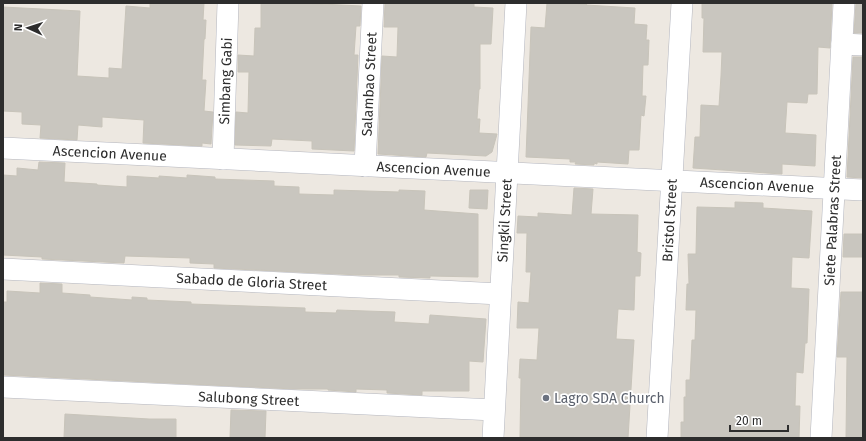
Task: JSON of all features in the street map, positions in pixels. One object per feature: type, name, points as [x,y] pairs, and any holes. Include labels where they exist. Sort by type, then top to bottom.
[{"type":"street","name":"Simbang Gabi","points":[[223,159],[228,3]]},
{"type":"street","name":"Salambao Street","points":[[365,166],[374,3]]},
{"type":"street","name":"Singkil Street","points":[[492,438],[516,3]]},
{"type":"street","name":"Bristol Street","points":[[657,438],[682,3]]},
{"type":"street","name":"Siete Palabras Street","points":[[821,438],[844,3]]},
{"type":"street","points":[[842,44],[863,45]]},
{"type":"street","name":"Ascencion Avenue","points":[[3,148],[863,190]]},
{"type":"street","name":"Sabado de Gloria Street","points":[[3,269],[500,294]]},
{"type":"street","name":"Salubong Street","points":[[3,387],[494,410]]},
{"type":"building","points":[[150,3],[204,3],[203,20],[206,20],[202,80],[206,80],[204,111],[213,112],[211,144],[202,143],[202,146],[143,143],[144,120],[102,117],[102,127],[78,125],[77,140],[40,138],[41,125],[22,124],[22,112],[3,111],[3,7],[80,11],[77,76],[109,78],[109,68],[122,69],[126,6],[150,8]]},
{"type":"building","points":[[261,3],[302,3],[361,6],[360,26],[356,26],[354,55],[358,55],[354,151],[312,149],[312,141],[272,139],[271,146],[235,145],[236,112],[248,113],[249,72],[238,72],[238,55],[254,56],[255,28],[261,28]]},
{"type":"building","points":[[385,3],[474,3],[474,7],[493,8],[491,44],[480,44],[480,89],[477,119],[480,119],[479,133],[497,134],[492,152],[486,156],[427,153],[426,157],[378,154],[382,56],[397,57],[398,27],[384,27]]},
{"type":"building","points":[[547,3],[587,4],[586,5],[635,8],[634,24],[647,25],[646,40],[649,40],[648,65],[643,65],[642,96],[646,96],[644,116],[641,115],[639,150],[629,150],[628,164],[597,162],[597,164],[594,163],[594,165],[575,164],[576,162],[570,162],[570,159],[526,157],[531,27],[545,28]]},
{"type":"building","points":[[702,3],[832,3],[830,48],[818,47],[817,94],[808,94],[807,103],[787,102],[785,133],[816,135],[815,166],[782,164],[782,174],[693,168],[695,137],[700,137],[701,105],[719,106],[721,76],[722,52],[703,52],[704,18],[702,18]]},
{"type":"building","points":[[856,3],[863,3],[863,33],[854,33]]},
{"type":"building","points":[[853,57],[863,57],[863,178],[847,177]]},
{"type":"building","points":[[39,162],[65,163],[64,182],[97,185],[127,187],[127,176],[187,178],[187,175],[215,177],[215,179],[274,181],[274,186],[299,187],[299,194],[334,195],[334,190],[399,192],[399,190],[425,191],[424,210],[478,214],[478,277],[399,277],[399,275],[360,275],[214,268],[214,264],[190,263],[190,258],[125,256],[124,263],[42,259],[42,257],[3,255],[3,175],[17,176],[17,168],[38,170]]},
{"type":"building","points":[[574,188],[593,189],[591,214],[638,215],[637,252],[641,253],[640,276],[635,276],[634,310],[618,309],[616,339],[634,340],[628,438],[520,437],[520,359],[537,360],[539,328],[517,328],[518,302],[529,303],[531,272],[526,272],[527,233],[517,233],[518,216],[538,217],[538,213],[572,215]]},
{"type":"building","points":[[470,190],[488,190],[487,209],[469,208]]},
{"type":"building","points":[[735,202],[763,203],[763,208],[812,211],[809,258],[792,257],[791,288],[809,289],[807,343],[805,343],[803,373],[796,372],[795,406],[800,406],[799,438],[681,438],[681,422],[684,422],[686,380],[690,380],[692,340],[695,340],[696,310],[686,310],[687,284],[689,284],[688,254],[696,254],[697,207],[735,208]]},
{"type":"building","points":[[844,234],[863,234],[863,257],[843,257]]},
{"type":"building","points":[[40,283],[62,284],[62,293],[90,295],[90,297],[132,300],[132,297],[147,298],[147,300],[191,302],[191,304],[305,308],[305,312],[336,313],[337,310],[395,312],[394,322],[429,324],[430,315],[486,319],[483,362],[469,361],[469,391],[422,391],[422,395],[387,393],[387,390],[356,389],[356,392],[328,389],[294,389],[3,375],[3,302],[7,302],[7,291],[40,293]]},
{"type":"building","points":[[841,292],[863,292],[863,438],[846,438],[847,357],[837,357]]},
{"type":"building","points":[[231,410],[266,411],[265,438],[230,438]]},
{"type":"building","points":[[65,414],[149,419],[176,419],[176,438],[64,438]]},
{"type":"place","name":"Lagro SDA Church","points":[[546,398]]}]
